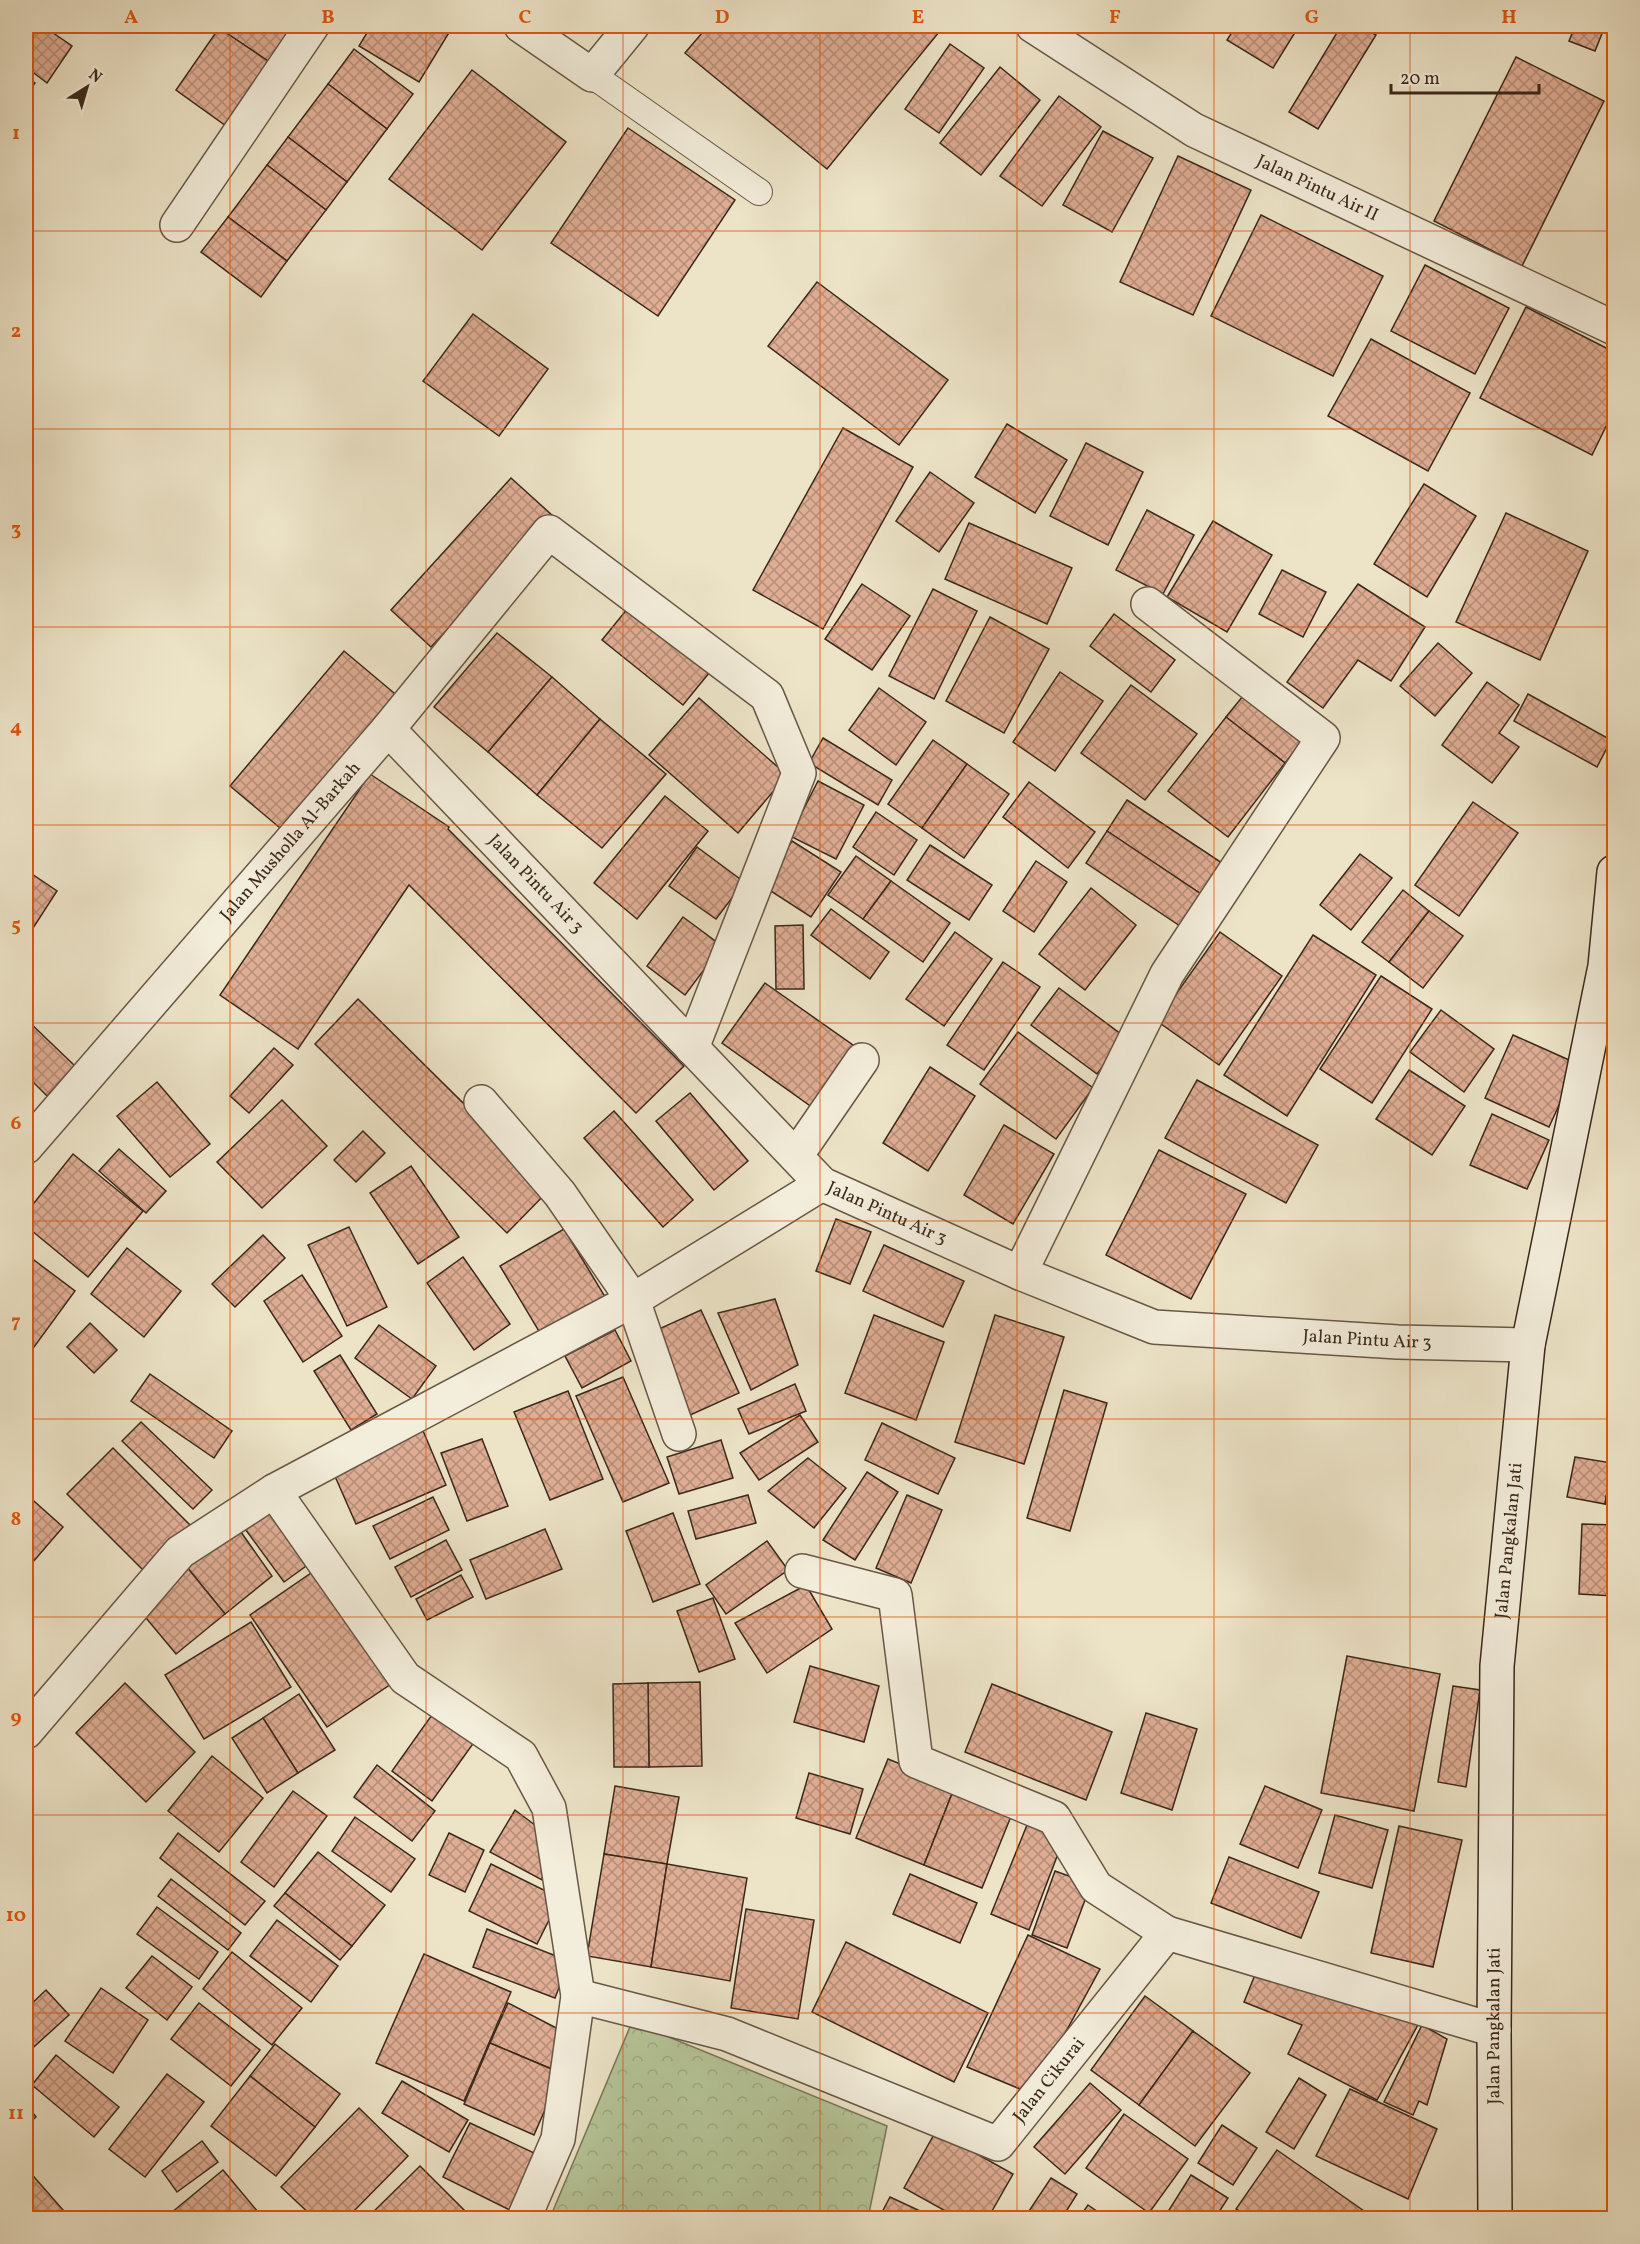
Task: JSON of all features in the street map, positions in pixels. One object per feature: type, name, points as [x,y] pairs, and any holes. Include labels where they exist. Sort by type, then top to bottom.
[{"type":"street","points":[[177,225],[312,26]]},
{"type":"street","points":[[521,26],[592,75],[632,26]]},
{"type":"street","name":"Jalan Pintu Air II","points":[[1033,26],[1194,130],[1614,328]]},
{"type":"street","name":"Jalan Musholla Al-Barkah","points":[[27,1142],[388,729],[549,532],[767,696],[799,773],[692,1048]]},
{"type":"street","points":[[1020,1273],[1167,974],[1323,738],[1148,604]]},
{"type":"street","name":"Jalan Pintu Air 3","points":[[388,729],[822,1184],[1020,1273],[1154,1327],[1398,1342],[1528,1345]]},
{"type":"street","name":"Jalan Pangkalan Jati","points":[[1495,2218],[1497,1666],[1528,1345],[1610,970],[1614,872]]},
{"type":"street","points":[[796,1156],[862,1060]]},
{"type":"street","points":[[481,1102],[560,1194],[633,1300],[679,1434]]},
{"type":"street","points":[[26,1732],[180,1552],[274,1491],[633,1300],[822,1184]]},
{"type":"street","points":[[274,1491],[405,1678],[521,1756],[549,1808],[578,1996],[558,2139],[524,2218]]},
{"type":"street","points":[[802,1571],[894,1595],[916,1761],[1054,1818],[1096,1887],[1167,1933],[1494,2030]]},
{"type":"street","name":"Jalan Cikurai","points":[[578,1996],[728,2034],[998,2144],[1167,1933]]},
{"type":"lane","points":[[592,75],[759,192]]},
{"type":"green space","points":[[632,2022],[887,2126],[868,2218],[550,2218]]},
{"type":"building","points":[[26,26],[43,26],[72,46],[47,83],[26,67]]},
{"type":"building","points":[[220,26],[306,26],[277,67],[219,28]]},
{"type":"building","points":[[371,26],[453,26],[419,82],[359,46]]},
{"type":"building","points":[[708,26],[944,26],[827,169],[685,53]]},
{"type":"building","points":[[1236,26],[1299,26],[1273,68],[1227,40]]},
{"type":"building","points":[[1341,26],[1360,26],[1376,35],[1318,129],[1289,112]]},
{"type":"building","points":[[1575,26],[1605,26],[1595,51],[1569,41]]},
{"type":"building","points":[[219,28],[277,67],[233,131],[176,90]]},
{"type":"building","points":[[950,44],[984,68],[939,133],[905,109]]},
{"type":"building","points":[[354,49],[413,94],[387,129],[328,84]]},
{"type":"building","points":[[1516,57],[1604,101],[1522,266],[1434,221]]},
{"type":"building","points":[[1000,67],[1040,100],[981,175],[940,143]]},
{"type":"building","points":[[472,70],[566,142],[482,250],[389,179]]},
{"type":"building","points":[[26,77],[35,83],[26,97]]},
{"type":"building","points":[[328,84],[387,129],[347,182],[288,137]]},
{"type":"building","points":[[1059,96],[1101,127],[1042,206],[1000,176]]},
{"type":"building","points":[[628,128],[735,200],[658,316],[551,243]]},
{"type":"building","points":[[1103,131],[1153,158],[1112,232],[1063,205]]},
{"type":"building","points":[[288,137],[347,182],[326,210],[267,165]]},
{"type":"building","points":[[1178,156],[1251,190],[1193,315],[1120,282]]},
{"type":"building","points":[[267,165],[326,210],[287,261],[228,217]]},
{"type":"building","points":[[1261,215],[1383,276],[1333,376],[1211,316]]},
{"type":"building","points":[[228,217],[287,261],[261,297],[201,252]]},
{"type":"building","points":[[1425,265],[1509,308],[1475,374],[1391,331]]},
{"type":"building","points":[[817,282],[948,380],[899,445],[768,346]]},
{"type":"building","points":[[1526,307],[1614,352],[1614,410],[1592,455],[1480,398]]},
{"type":"building","points":[[473,314],[548,369],[499,436],[423,381]]},
{"type":"building","points":[[1371,339],[1470,393],[1428,471],[1328,416]]},
{"type":"building","points":[[1007,424],[1067,460],[1035,513],[975,477]]},
{"type":"building","points":[[843,428],[913,467],[823,629],[753,590]]},
{"type":"building","points":[[1086,443],[1143,472],[1108,545],[1050,516]]},
{"type":"building","points":[[930,472],[974,503],[939,552],[896,521]]},
{"type":"building","points":[[511,478],[553,516],[431,647],[391,610]]},
{"type":"building","points":[[1424,484],[1476,516],[1427,597],[1374,564]]},
{"type":"building","points":[[1147,510],[1194,535],[1163,594],[1116,570]]},
{"type":"building","points":[[1506,513],[1588,551],[1540,660],[1456,622]]},
{"type":"building","points":[[1213,521],[1272,555],[1227,632],[1167,597]]},
{"type":"building","points":[[969,523],[1072,568],[1047,624],[945,579]]},
{"type":"building","points":[[1282,570],[1326,592],[1303,637],[1259,614]]},
{"type":"building","points":[[862,584],[910,616],[872,670],[825,639]]},
{"type":"building","points":[[1358,584],[1425,627],[1391,681],[1358,660],[1323,708],[1287,682]]},
{"type":"building","points":[[933,589],[977,611],[934,699],[889,676]]},
{"type":"building","points":[[628,608],[709,673],[683,705],[602,640]]},
{"type":"building","points":[[1114,614],[1175,660],[1151,692],[1090,646]]},
{"type":"building","points":[[990,617],[1049,649],[1004,733],[946,701]]},
{"type":"building","points":[[497,633],[552,677],[488,752],[434,707]]},
{"type":"building","points":[[1438,643],[1472,673],[1435,716],[1400,686]]},
{"type":"building","points":[[344,651],[400,698],[286,833],[230,786]]},
{"type":"building","points":[[1060,672],[1103,701],[1055,771],[1013,742]]},
{"type":"building","points":[[552,677],[600,719],[537,795],[488,752]]},
{"type":"building","points":[[1487,682],[1519,705],[1499,733],[1519,747],[1492,783],[1442,745]]},
{"type":"building","points":[[1131,685],[1197,734],[1145,800],[1081,753]]},
{"type":"building","points":[[879,688],[926,722],[896,765],[849,730]]},
{"type":"building","points":[[1247,691],[1306,737],[1285,763],[1226,717]]},
{"type":"building","points":[[1528,694],[1611,740],[1597,767],[1514,721]]},
{"type":"building","points":[[699,698],[787,775],[738,833],[649,755]]},
{"type":"building","points":[[1226,717],[1285,763],[1228,837],[1168,791]]},
{"type":"building","points":[[600,719],[666,774],[602,848],[537,795]]},
{"type":"building","points":[[823,738],[892,780],[878,805],[809,763]]},
{"type":"building","points":[[933,740],[967,764],[922,828],[888,804]]},
{"type":"building","points":[[967,764],[1009,794],[964,858],[922,828]]},
{"type":"building","points":[[370,774],[449,827],[448,829],[684,1066],[636,1113],[409,885],[298,1049],[220,995]]},
{"type":"building","points":[[818,781],[864,805],[836,859],[790,836]]},
{"type":"building","points":[[1029,782],[1095,832],[1068,868],[1003,817]]},
{"type":"building","points":[[665,796],[708,831],[637,919],[594,883]]},
{"type":"building","points":[[1127,800],[1222,863],[1201,894],[1107,831]]},
{"type":"building","points":[[1473,802],[1518,833],[1459,916],[1415,885]]},
{"type":"building","points":[[876,812],[917,840],[894,875],[853,847]]},
{"type":"building","points":[[1107,831],[1201,894],[1180,926],[1086,863]]},
{"type":"building","points":[[792,841],[841,872],[811,917],[763,886]]},
{"type":"building","points":[[930,845],[992,885],[969,920],[907,880]]},
{"type":"building","points":[[697,847],[744,882],[716,919],[669,886]]},
{"type":"building","points":[[1360,854],[1392,878],[1351,930],[1320,905]]},
{"type":"building","points":[[856,856],[891,881],[863,919],[828,895]]},
{"type":"building","points":[[1036,861],[1067,882],[1034,932],[1003,911]]},
{"type":"building","points":[[26,870],[57,891],[26,939]]},
{"type":"building","points":[[891,881],[950,923],[923,962],[863,919]]},
{"type":"building","points":[[1091,888],[1136,925],[1085,990],[1039,954]]},
{"type":"building","points":[[1403,890],[1429,911],[1389,962],[1362,942]]},
{"type":"building","points":[[831,909],[889,952],[870,979],[811,935]]},
{"type":"building","points":[[1429,911],[1463,936],[1423,988],[1389,962]]},
{"type":"building","points":[[683,917],[722,946],[685,995],[647,966]]},
{"type":"building","points":[[803,925],[804,989],[776,989],[775,926]]},
{"type":"building","points":[[955,932],[992,959],[944,1026],[906,999]]},
{"type":"building","points":[[1220,932],[1282,976],[1219,1065],[1157,1021]]},
{"type":"building","points":[[1313,935],[1376,975],[1287,1116],[1224,1075]]},
{"type":"building","points":[[1003,962],[1040,987],[984,1070],[947,1045]]},
{"type":"building","points":[[1381,976],[1432,1009],[1372,1103],[1320,1069]]},
{"type":"building","points":[[765,983],[860,1050],[816,1110],[722,1043]]},
{"type":"building","points":[[1059,988],[1125,1037],[1097,1074],[1031,1025]]},
{"type":"building","points":[[358,999],[550,1189],[507,1233],[315,1044]]},
{"type":"building","points":[[1441,1010],[1494,1049],[1464,1092],[1410,1052]]},
{"type":"building","points":[[26,1019],[75,1066],[47,1096],[26,1075]]},
{"type":"building","points":[[1018,1032],[1093,1088],[1056,1139],[980,1084]]},
{"type":"building","points":[[1513,1035],[1578,1064],[1549,1127],[1485,1098]]},
{"type":"building","points":[[274,1048],[293,1065],[249,1113],[230,1096]]},
{"type":"building","points":[[930,1067],[975,1096],[928,1171],[883,1143]]},
{"type":"building","points":[[1409,1070],[1465,1106],[1432,1155],[1376,1119]]},
{"type":"building","points":[[1197,1080],[1318,1145],[1286,1203],[1165,1138]]},
{"type":"building","points":[[157,1082],[210,1144],[170,1177],[117,1116]]},
{"type":"building","points":[[690,1093],[748,1161],[714,1190],[656,1121]]},
{"type":"building","points":[[282,1100],[327,1146],[262,1208],[217,1162]]},
{"type":"building","points":[[614,1111],[693,1200],[663,1227],[584,1138]]},
{"type":"building","points":[[1492,1114],[1549,1140],[1527,1189],[1470,1165]]},
{"type":"building","points":[[1004,1125],[1054,1154],[1013,1224],[964,1195]]},
{"type":"building","points":[[363,1131],[385,1153],[356,1182],[334,1160]]},
{"type":"building","points":[[119,1149],[166,1191],[146,1213],[99,1171]]},
{"type":"building","points":[[1159,1150],[1246,1194],[1191,1299],[1106,1255]]},
{"type":"building","points":[[73,1154],[143,1211],[88,1277],[26,1226],[26,1213]]},
{"type":"building","points":[[411,1166],[459,1237],[418,1264],[370,1193]]},
{"type":"building","points":[[836,1219],[871,1232],[850,1284],[816,1271]]},
{"type":"building","points":[[349,1227],[387,1307],[347,1326],[308,1245]]},
{"type":"building","points":[[564,1229],[610,1305],[546,1343],[500,1266]]},
{"type":"building","points":[[263,1235],[285,1258],[235,1307],[212,1284]]},
{"type":"building","points":[[884,1245],[964,1281],[943,1327],[863,1291]]},
{"type":"building","points":[[127,1248],[181,1291],[144,1337],[91,1294]]},
{"type":"building","points":[[26,1254],[75,1291],[26,1358]]},
{"type":"building","points":[[463,1257],[510,1324],[474,1350],[427,1283]]},
{"type":"building","points":[[302,1275],[342,1336],[303,1362],[264,1301]]},
{"type":"building","points":[[775,1299],[798,1365],[751,1390],[718,1313]]},
{"type":"building","points":[[701,1310],[739,1393],[688,1416],[650,1333]]},
{"type":"building","points":[[874,1315],[944,1342],[916,1420],[845,1393]]},
{"type":"building","points":[[995,1315],[1064,1337],[1024,1464],[955,1442]]},
{"type":"building","points":[[90,1323],[117,1350],[94,1373],[67,1347]]},
{"type":"building","points":[[379,1325],[436,1366],[412,1399],[355,1358]]},
{"type":"building","points":[[615,1330],[631,1361],[582,1388],[565,1356]]},
{"type":"building","points":[[340,1355],[377,1414],[351,1430],[314,1371]]},
{"type":"building","points":[[150,1374],[232,1431],[214,1458],[131,1401]]},
{"type":"building","points":[[623,1377],[669,1483],[623,1502],[576,1396]]},
{"type":"building","points":[[795,1384],[806,1411],[749,1434],[738,1409]]},
{"type":"building","points":[[1064,1390],[1107,1403],[1070,1531],[1027,1518]]},
{"type":"building","points":[[568,1391],[603,1479],[550,1500],[514,1412]]},
{"type":"building","points":[[800,1415],[818,1442],[759,1480],[740,1453]]},
{"type":"building","points":[[141,1422],[212,1490],[193,1509],[122,1441]]},
{"type":"building","points":[[882,1423],[955,1458],[938,1494],[865,1460]]},
{"type":"building","points":[[421,1426],[446,1485],[356,1524],[330,1465]]},
{"type":"building","points":[[482,1439],[508,1506],[467,1521],[441,1453]]},
{"type":"building","points":[[721,1440],[733,1478],[679,1494],[667,1457]]},
{"type":"building","points":[[113,1448],[195,1530],[149,1576],[67,1494]]},
{"type":"building","points":[[1575,1457],[1612,1463],[1605,1504],[1567,1497]]},
{"type":"building","points":[[808,1458],[846,1488],[814,1528],[768,1491]]},
{"type":"building","points":[[1612,1463],[1614,1464],[1614,1506],[1605,1504]]},
{"type":"building","points":[[867,1472],[898,1492],[855,1560],[823,1540]]},
{"type":"building","points":[[26,1494],[63,1527],[26,1570]]},
{"type":"building","points":[[748,1495],[756,1523],[696,1539],[688,1511]]},
{"type":"building","points":[[907,1495],[942,1510],[911,1583],[876,1568]]},
{"type":"building","points":[[433,1497],[449,1530],[390,1559],[373,1526]]},
{"type":"building","points":[[269,1501],[313,1561],[284,1582],[240,1522]]},
{"type":"building","points":[[673,1513],[700,1584],[653,1602],[626,1531]]},
{"type":"building","points":[[1582,1524],[1614,1525],[1614,1596],[1579,1594]]},
{"type":"building","points":[[236,1525],[272,1576],[225,1614],[186,1566]]},
{"type":"building","points":[[545,1529],[562,1569],[486,1599],[470,1560]]},
{"type":"building","points":[[446,1540],[462,1570],[411,1597],[395,1567]]},
{"type":"building","points":[[767,1541],[788,1570],[726,1614],[706,1585]]},
{"type":"building","points":[[186,1566],[225,1614],[176,1654],[137,1607]]},
{"type":"building","points":[[314,1571],[391,1684],[327,1727],[250,1615]]},
{"type":"building","points":[[461,1575],[473,1597],[427,1620],[416,1599]]},
{"type":"building","points":[[806,1585],[832,1629],[767,1673],[735,1623]]},
{"type":"building","points":[[713,1598],[735,1659],[699,1672],[677,1611]]},
{"type":"building","points":[[251,1622],[291,1687],[204,1739],[165,1675]]},
{"type":"building","points":[[1347,1656],[1440,1674],[1414,1811],[1321,1793]]},
{"type":"building","points":[[810,1666],[879,1686],[864,1742],[794,1722]]},
{"type":"building","points":[[700,1682],[702,1766],[649,1767],[648,1683]]},
{"type":"building","points":[[125,1683],[195,1752],[146,1802],[76,1733]]},
{"type":"building","points":[[648,1683],[649,1767],[614,1767],[613,1684]]},
{"type":"building","points":[[992,1684],[1112,1732],[1086,1800],[965,1752]]},
{"type":"building","points":[[1453,1686],[1480,1690],[1466,1787],[1438,1782]]},
{"type":"building","points":[[299,1694],[335,1750],[298,1773],[263,1718]]},
{"type":"building","points":[[439,1705],[480,1734],[432,1801],[392,1771]]},
{"type":"building","points":[[1146,1713],[1197,1729],[1172,1810],[1121,1793]]},
{"type":"building","points":[[263,1718],[298,1773],[267,1793],[232,1738]]},
{"type":"building","points":[[212,1756],[263,1798],[219,1852],[168,1811]]},
{"type":"building","points":[[888,1759],[955,1786],[924,1865],[856,1838]]},
{"type":"building","points":[[377,1765],[435,1811],[412,1841],[354,1797]]},
{"type":"building","points":[[809,1773],[863,1789],[850,1834],[796,1818]]},
{"type":"building","points":[[615,1786],[679,1797],[667,1864],[604,1854]]},
{"type":"building","points":[[955,1786],[1014,1809],[982,1888],[924,1865]]},
{"type":"building","points":[[1265,1786],[1322,1810],[1298,1868],[1240,1844]]},
{"type":"building","points":[[293,1791],[327,1816],[274,1887],[241,1862]]},
{"type":"building","points":[[515,1810],[552,1838],[542,1880],[490,1852]]},
{"type":"building","points":[[1335,1815],[1388,1830],[1372,1888],[1319,1873]]},
{"type":"building","points":[[355,1817],[415,1859],[391,1892],[332,1851]]},
{"type":"building","points":[[1029,1820],[1064,1838],[1029,1930],[991,1914]]},
{"type":"building","points":[[1399,1826],[1462,1840],[1433,1967],[1371,1953]]},
{"type":"building","points":[[178,1833],[265,1901],[245,1925],[160,1858]]},
{"type":"building","points":[[449,1833],[484,1850],[465,1892],[429,1875]]},
{"type":"building","points":[[318,1852],[385,1905],[352,1946],[285,1893]]},
{"type":"building","points":[[604,1854],[667,1864],[651,1967],[587,1956]]},
{"type":"building","points":[[1229,1857],[1319,1892],[1301,1938],[1211,1903]]},
{"type":"building","points":[[491,1864],[560,1898],[537,1944],[469,1911]]},
{"type":"building","points":[[667,1864],[747,1878],[730,1981],[651,1967]]},
{"type":"building","points":[[1055,1871],[1091,1884],[1067,1948],[1032,1935]]},
{"type":"building","points":[[910,1874],[977,1903],[960,1943],[893,1914]]},
{"type":"building","points":[[171,1879],[241,1933],[228,1950],[158,1896]]},
{"type":"building","points":[[285,1893],[352,1946],[340,1960],[274,1906]]},
{"type":"building","points":[[157,1907],[218,1952],[199,1979],[137,1934]]},
{"type":"building","points":[[746,1909],[814,1920],[798,2019],[731,2008]]},
{"type":"building","points":[[277,1920],[338,1966],[311,2002],[250,1956]]},
{"type":"building","points":[[487,1929],[569,1961],[555,1998],[473,1967]]},
{"type":"building","points":[[1028,1935],[1100,1969],[1032,2094],[967,2067]]},
{"type":"building","points":[[846,1942],[988,2013],[954,2082],[812,2012]]},
{"type":"building","points":[[232,1952],[302,2008],[272,2045],[203,1989]]},
{"type":"building","points":[[424,1954],[511,1992],[464,2101],[376,2063]]},
{"type":"building","points":[[152,1956],[192,1987],[167,2020],[126,1988]]},
{"type":"building","points":[[1259,1965],[1419,2023],[1377,2100],[1288,2054],[1302,2025],[1244,2002]]},
{"type":"building","points":[[101,1988],[148,2020],[113,2073],[65,2041]]},
{"type":"building","points":[[46,1990],[69,2015],[26,2054],[26,2009]]},
{"type":"building","points":[[1145,1996],[1193,2031],[1139,2105],[1091,2070]]},
{"type":"building","points":[[199,2003],[260,2050],[231,2086],[171,2039]]},
{"type":"building","points":[[508,2003],[564,2032],[561,2073],[490,2043]]},
{"type":"building","points":[[1422,2025],[1447,2039],[1427,2105],[1419,2101],[1413,2115],[1384,2102]]},
{"type":"building","points":[[1193,2031],[1250,2073],[1195,2146],[1139,2105]]},
{"type":"building","points":[[490,2043],[561,2073],[534,2135],[464,2104]]},
{"type":"building","points":[[275,2044],[340,2094],[315,2127],[250,2076]]},
{"type":"building","points":[[56,2055],[119,2107],[94,2137],[32,2085]]},
{"type":"building","points":[[167,2074],[204,2102],[145,2177],[109,2149]]},
{"type":"building","points":[[250,2076],[315,2127],[276,2176],[211,2126]]},
{"type":"building","points":[[1299,2078],[1326,2095],[1294,2149],[1266,2132]]},
{"type":"building","points":[[402,2081],[468,2120],[449,2152],[382,2113]]},
{"type":"building","points":[[1090,2083],[1121,2110],[1065,2174],[1034,2147]]},
{"type":"building","points":[[1350,2089],[1437,2129],[1408,2199],[1316,2156]]},
{"type":"building","points":[[26,2104],[36,2117],[26,2126]]},
{"type":"building","points":[[359,2108],[408,2156],[347,2218],[314,2218],[281,2187]]},
{"type":"building","points":[[1124,2114],[1188,2159],[1149,2213],[1086,2168]]},
{"type":"building","points":[[470,2123],[547,2159],[520,2215],[443,2177]]},
{"type":"building","points":[[1222,2125],[1257,2148],[1233,2185],[1198,2163]]},
{"type":"building","points":[[936,2131],[1013,2174],[988,2218],[958,2218],[904,2188]]},
{"type":"building","points":[[202,2141],[218,2162],[177,2192],[162,2171]]},
{"type":"building","points":[[1277,2150],[1374,2218],[1250,2218],[1236,2209]]},
{"type":"building","points":[[420,2166],[470,2216],[467,2218],[367,2218]]},
{"type":"building","points":[[28,2170],[70,2218],[26,2218],[26,2172]]},
{"type":"building","points":[[223,2170],[258,2212],[251,2218],[165,2218]]},
{"type":"building","points":[[1191,2175],[1228,2198],[1217,2215],[1223,2218],[1164,2218]]},
{"type":"building","points":[[1051,2178],[1077,2194],[1062,2218],[1040,2218],[1029,2211]]},
{"type":"building","points":[[890,2197],[935,2218],[879,2218]]},
{"type":"building","points":[[1088,2205],[1107,2218],[1079,2218]]}]
